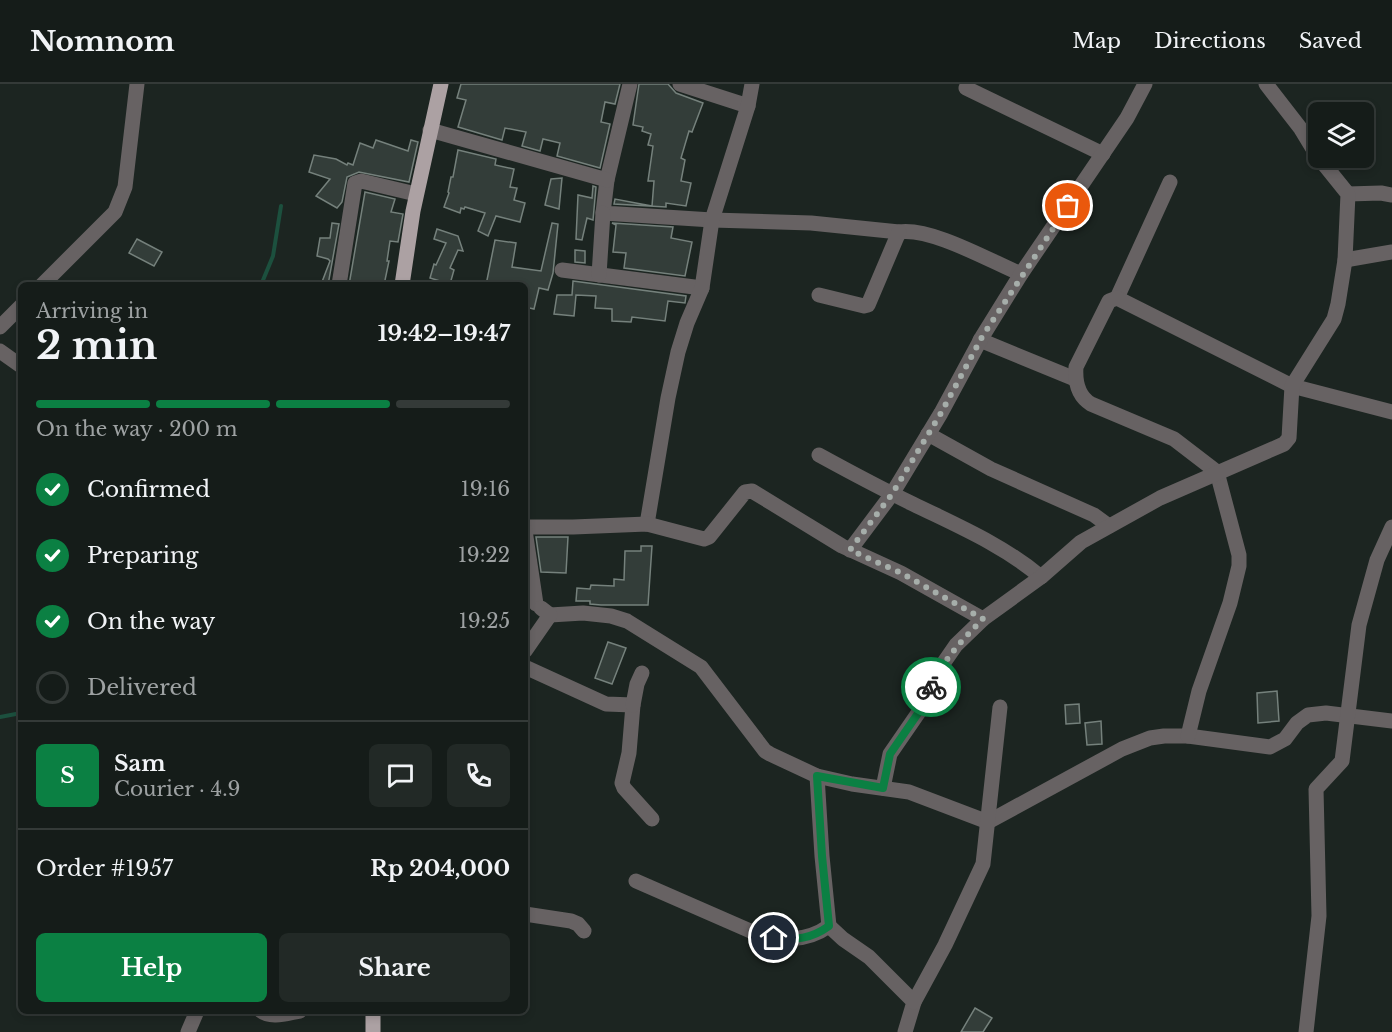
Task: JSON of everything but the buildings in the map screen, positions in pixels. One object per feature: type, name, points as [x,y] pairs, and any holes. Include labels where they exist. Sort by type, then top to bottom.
[{"type":"main road","points":[[402,282],[416,194],[441,84]]},
{"type":"main road","points":[[373,1014],[373,1032]]},
{"type":"street","points":[[45,282],[116,212],[122,200],[137,84]]},
{"type":"street","points":[[599,275],[607,180],[630,84]]},
{"type":"street","points":[[680,84],[748,106]]},
{"type":"street","points":[[647,524],[678,352],[702,288],[712,220],[748,106],[752,84]]},
{"type":"street","points":[[850,550],[892,494],[1021,274],[1127,118],[1144,84]]},
{"type":"street","points":[[1266,84],[1308,140]]},
{"type":"street","points":[[966,88],[1103,154]]},
{"type":"street","points":[[429,130],[607,180]]},
{"type":"street","points":[[883,788],[890,754],[921,709],[938,671],[956,645],[983,619],[1041,577],[1081,542],[1160,498],[1276,448],[1287,441],[1290,434],[1292,386],[1334,319],[1345,260],[1348,194],[1328,168]]},
{"type":"street","points":[[339,282],[355,183],[361,181],[416,194]]},
{"type":"street","points":[[1118,298],[1170,182]]},
{"type":"street","points":[[1348,194],[1392,195]]},
{"type":"street","points":[[603,213],[908,231],[935,236],[1021,274]]},
{"type":"street","points":[[819,296],[868,305],[899,232]]},
{"type":"street","points":[[1345,260],[1392,252]]},
{"type":"street","points":[[562,270],[702,288]]},
{"type":"street","points":[[1188,736],[1199,691],[1230,603],[1239,566],[1239,555],[1217,472],[1174,439],[1084,399],[1075,379],[1076,367],[1108,301],[1118,298],[1292,386],[1392,412]]},
{"type":"street","points":[[0,327],[18,309]]},
{"type":"street","points":[[981,340],[1075,379]]},
{"type":"street","points":[[0,351],[18,364]]},
{"type":"street","points":[[928,434],[991,469],[1094,515],[1109,526]]},
{"type":"street","points":[[819,455],[892,494],[974,533],[1024,563],[1041,577]]},
{"type":"street","points":[[528,528],[647,524],[696,538],[707,538],[746,492],[752,491],[850,550],[901,573],[983,619]]},
{"type":"street","points":[[1306,1032],[1319,916],[1316,789],[1342,761],[1359,625],[1377,560],[1392,527]]},
{"type":"street","points":[[528,573],[530,603],[550,615],[583,613],[611,616],[627,621],[701,667],[765,751],[817,776],[916,794],[988,822],[1140,741],[1164,736],[1188,736],[1270,747],[1285,739],[1308,715],[1326,713],[1392,721]]},
{"type":"street","points":[[528,647],[550,615]]},
{"type":"street","points":[[528,668],[606,704],[633,705]]},
{"type":"street","points":[[642,673],[637,684],[633,705],[630,753],[622,783],[652,819]]},
{"type":"street","points":[[905,1032],[915,1002],[983,864],[1000,707]]},
{"type":"street","points":[[817,776],[829,926],[869,957],[915,1002]]},
{"type":"street","points":[[636,881],[755,933],[774,938],[794,940],[805,938],[829,926]]},
{"type":"street","points":[[528,914],[571,921],[578,924],[584,932]]},
{"type":"street","points":[[188,1032],[195,1014]]},
{"type":"street","points":[[265,1014],[281,1014]]},
{"type":"waterway","points":[[262,282],[273,256],[281,206]]},
{"type":"waterway","points":[[0,717],[18,714]]},
{"type":"way so far","points":[[931,687],[938,671],[956,645],[983,619],[901,573],[850,550],[892,494],[941,413],[982,337],[1021,274],[1068,206]]},
{"type":"route","points":[[774,938],[794,940],[805,938],[829,926],[817,776],[883,788],[890,754],[921,709],[931,687]]}]
